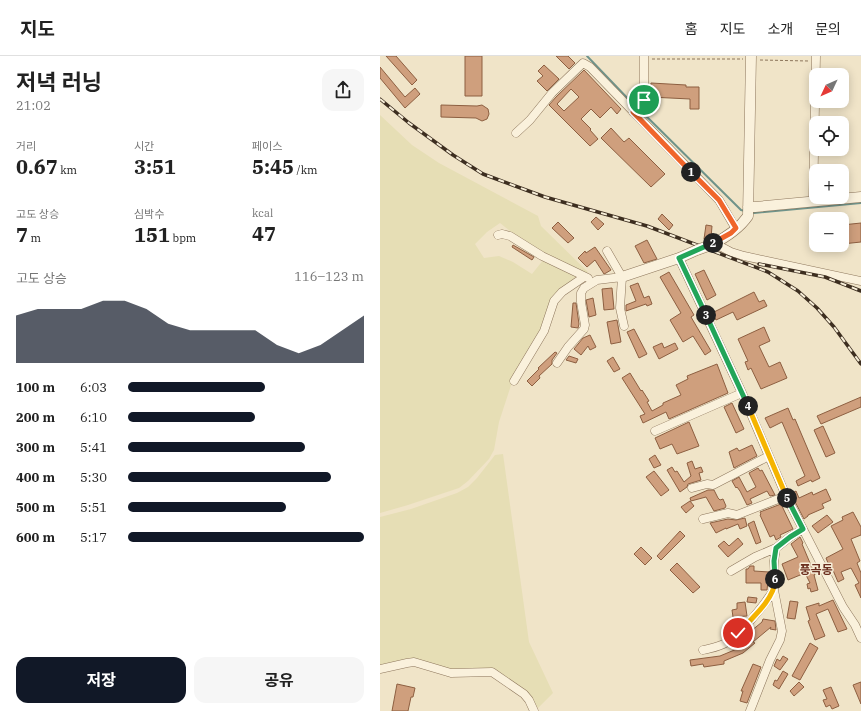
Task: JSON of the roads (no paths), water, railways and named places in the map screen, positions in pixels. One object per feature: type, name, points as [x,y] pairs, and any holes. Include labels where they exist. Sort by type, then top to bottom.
[{"type":"street","points":[[638,106],[644,57]]},
{"type":"street","points":[[498,235],[502,234],[510,236],[542,256],[584,277],[597,280],[622,277],[679,258],[712,244],[731,233],[744,222],[748,211],[751,58]]},
{"type":"street","points":[[814,164],[816,59]]},
{"type":"street","points":[[516,132],[530,120],[552,93],[583,63],[638,106],[719,200],[736,228]]},
{"type":"street","points":[[849,198],[861,197]]},
{"type":"street","points":[[748,211],[755,207],[809,202]]},
{"type":"street","points":[[712,244],[737,254],[861,281]]},
{"type":"street","points":[[607,251],[622,277],[620,308],[624,326]]},
{"type":"street","points":[[679,258],[742,393],[786,496],[843,607],[855,625],[861,638]]},
{"type":"street","points":[[514,381],[544,331],[554,301],[562,292],[584,277]]},
{"type":"street","points":[[557,363],[568,347],[584,329],[585,325],[581,293],[584,288],[597,280]]},
{"type":"street","points":[[655,431],[742,393]]},
{"type":"street","points":[[692,488],[707,484],[713,485],[769,456]]},
{"type":"street","points":[[703,519],[728,513],[737,515],[786,496]]},
{"type":"street","points":[[731,571],[755,557],[776,548],[803,529]]},
{"type":"street","points":[[703,650],[727,642],[751,620],[762,607],[774,590],[776,582],[774,561],[776,548]]},
{"type":"street","points":[[750,711],[770,660],[780,640],[782,631],[774,590]]},
{"type":"street","points":[[380,669],[414,662],[451,673],[492,672],[524,694],[529,700],[534,711]]},
{"type":"waterway","points":[[587,56],[635,106]]},
{"type":"waterway","points":[[639,109],[741,210],[745,211]]},
{"type":"waterway","points":[[751,212],[754,213],[861,203]]},
{"type":"railway","points":[[380,99],[409,123],[453,155],[483,174],[545,197],[647,226],[768,272],[798,291],[817,308],[834,327],[861,364]]},
{"type":"railway","points":[[759,264],[825,277],[861,291]]},
{"type":"district","name":"풍곡동","points":[[816,570]]}]
